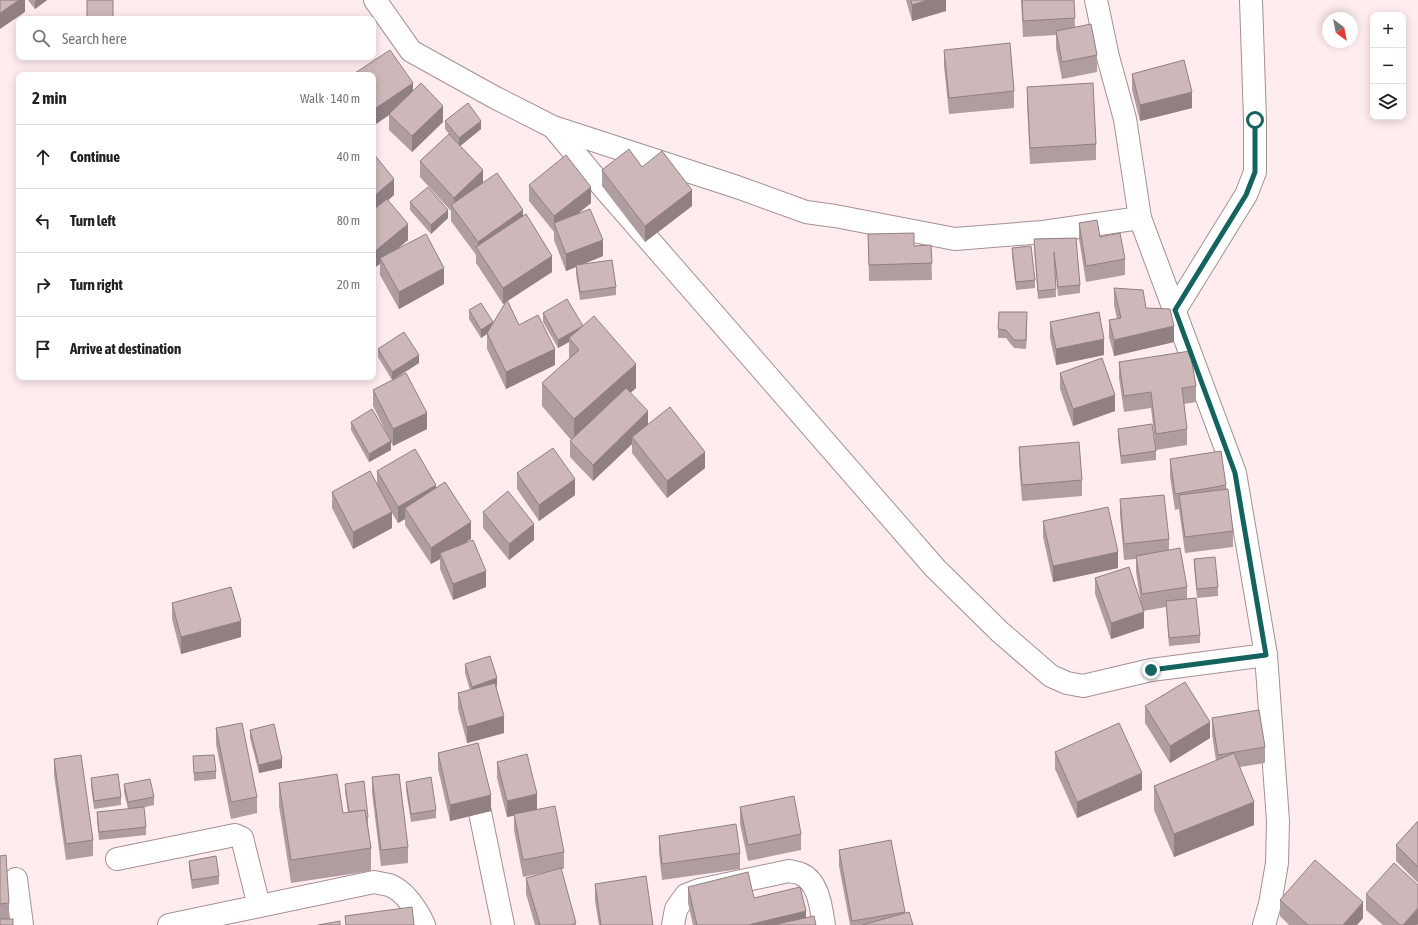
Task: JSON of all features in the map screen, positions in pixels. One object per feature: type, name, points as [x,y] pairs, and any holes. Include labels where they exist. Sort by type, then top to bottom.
[{"type":"street","points":[[375,0],[411,51],[494,97],[553,127],[737,187],[806,212],[835,216],[955,239],[1043,232],[1140,218]]},
{"type":"street","points":[[1096,0],[1108,57],[1125,119],[1140,218],[1235,473],[1266,655],[1278,821],[1277,863],[1270,904],[1264,925]]},
{"type":"street","points":[[1175,310],[1246,195],[1255,172],[1255,120],[1251,0]]},
{"type":"street","points":[[553,127],[617,204],[935,568],[1000,632],[1051,676],[1067,683],[1083,686],[1151,670],[1266,655]]},
{"type":"street","points":[[477,798],[503,925]]},
{"type":"street","points":[[116,859],[235,835],[242,838],[259,906]]},
{"type":"street","points":[[673,925],[676,909],[686,895],[699,890],[789,870],[802,874],[813,884],[820,904],[824,925]]},
{"type":"street","points":[[16,880],[22,925]]},
{"type":"street","points":[[169,925],[374,882],[391,886],[405,896],[419,914],[424,925]]},
{"type":"building","points":[[0,0],[19,0],[0,13]]},
{"type":"building","points":[[87,0],[113,0],[113,16],[87,16]]},
{"type":"building","points":[[911,0],[928,0],[912,5]]},
{"type":"building","points":[[1022,0],[1074,0],[1075,18],[1023,21]]},
{"type":"building","points":[[1091,24],[1097,55],[1062,62],[1056,31]]},
{"type":"building","points":[[1010,43],[1014,91],[949,98],[944,50]]},
{"type":"building","points":[[390,50],[413,83],[376,108],[376,72],[357,72]]},
{"type":"building","points":[[1184,60],[1192,92],[1140,105],[1132,74]]},
{"type":"building","points":[[421,83],[443,106],[412,136],[389,114]]},
{"type":"building","points":[[1093,83],[1096,144],[1030,148],[1027,87]]},
{"type":"building","points":[[468,103],[481,121],[459,138],[445,121]]},
{"type":"building","points":[[449,134],[483,170],[454,198],[420,161]]},
{"type":"building","points":[[629,149],[642,167],[662,151],[692,190],[645,226],[602,170]]},
{"type":"building","points":[[566,155],[591,187],[554,216],[529,185]]},
{"type":"building","points":[[376,157],[394,179],[376,194]]},
{"type":"building","points":[[497,173],[523,210],[478,242],[451,205]]},
{"type":"building","points":[[428,187],[448,210],[431,225],[410,202]]},
{"type":"building","points":[[387,199],[408,224],[376,250],[376,208]]},
{"type":"building","points":[[590,209],[603,240],[566,254],[554,223]]},
{"type":"building","points":[[526,214],[552,256],[503,288],[476,247]]},
{"type":"building","points":[[1097,220],[1100,237],[1120,233],[1125,259],[1086,266],[1079,223]]},
{"type":"building","points":[[914,233],[914,246],[931,245],[932,263],[869,265],[868,234]]},
{"type":"building","points":[[426,234],[444,268],[399,292],[380,258]]},
{"type":"building","points":[[1076,238],[1080,285],[1058,287],[1054,252],[1056,289],[1038,291],[1034,239]]},
{"type":"building","points":[[1031,246],[1035,280],[1016,282],[1012,248]]},
{"type":"building","points":[[612,260],[616,287],[580,292],[576,265]]},
{"type":"building","points":[[1114,288],[1143,290],[1146,308],[1170,309],[1174,326],[1114,340],[1109,320],[1121,318]]},
{"type":"building","points":[[567,299],[583,326],[558,340],[543,313]]},
{"type":"building","points":[[507,300],[519,325],[538,315],[555,349],[506,372],[487,333]]},
{"type":"building","points":[[481,303],[493,322],[481,330],[469,310]]},
{"type":"building","points":[[999,312],[1027,312],[1026,340],[1014,340],[1006,330],[998,329]]},
{"type":"building","points":[[1099,312],[1104,339],[1056,349],[1050,322]]},
{"type":"building","points":[[594,316],[636,364],[574,419],[542,383],[579,350],[569,338]]},
{"type":"building","points":[[404,332],[419,355],[392,372],[378,349]]},
{"type":"building","points":[[1190,351],[1196,386],[1182,388],[1187,429],[1156,434],[1151,392],[1124,396],[1119,362]]},
{"type":"building","points":[[1102,358],[1115,395],[1073,409],[1060,373]]},
{"type":"building","points":[[406,373],[427,413],[393,429],[373,390]]},
{"type":"building","points":[[626,388],[648,411],[593,465],[570,441]]},
{"type":"building","points":[[670,407],[705,452],[667,481],[632,437]]},
{"type":"building","points":[[372,409],[391,441],[369,454],[351,422]]},
{"type":"building","points":[[1152,424],[1156,451],[1121,456],[1118,429]]},
{"type":"building","points":[[1079,442],[1082,480],[1022,485],[1019,447]]},
{"type":"building","points":[[553,448],[575,479],[539,505],[517,473]]},
{"type":"building","points":[[415,449],[436,485],[398,507],[377,471]]},
{"type":"building","points":[[1221,451],[1226,485],[1175,494],[1170,459]]},
{"type":"building","points":[[370,471],[392,512],[353,532],[332,492]]},
{"type":"building","points":[[445,482],[471,522],[431,548],[405,508]]},
{"type":"building","points":[[1228,489],[1233,531],[1185,537],[1179,495]]},
{"type":"building","points":[[508,491],[534,524],[509,544],[483,512]]},
{"type":"building","points":[[1164,495],[1169,539],[1124,544],[1120,499]]},
{"type":"building","points":[[1108,507],[1118,552],[1053,566],[1043,521]]},
{"type":"building","points":[[473,540],[486,571],[453,584],[440,553]]},
{"type":"building","points":[[1180,548],[1187,587],[1142,594],[1136,556]]},
{"type":"building","points":[[1215,557],[1218,587],[1197,589],[1194,559]]},
{"type":"building","points":[[1129,567],[1144,612],[1111,623],[1095,578]]},
{"type":"building","points":[[231,587],[241,621],[181,637],[172,603]]},
{"type":"building","points":[[1196,598],[1200,635],[1169,638],[1166,601]]},
{"type":"building","points":[[490,656],[497,678],[472,687],[465,664]]},
{"type":"building","points":[[1185,682],[1210,722],[1170,746],[1145,706]]},
{"type":"building","points":[[495,683],[504,716],[467,727],[458,693]]},
{"type":"building","points":[[1259,710],[1265,747],[1218,755],[1212,718]]},
{"type":"building","points":[[242,723],[257,797],[231,802],[216,728]]},
{"type":"building","points":[[1119,723],[1142,773],[1077,802],[1055,752]]},
{"type":"building","points":[[274,724],[282,759],[259,765],[250,730]]},
{"type":"building","points":[[478,743],[491,795],[450,805],[438,753]]},
{"type":"building","points":[[1234,753],[1254,802],[1174,834],[1154,786]]},
{"type":"building","points":[[527,754],[537,794],[507,801],[497,762]]},
{"type":"building","points":[[81,755],[93,840],[66,844],[54,759]]},
{"type":"building","points":[[214,755],[216,771],[194,773],[193,756]]},
{"type":"building","points":[[118,774],[121,797],[94,801],[91,778]]},
{"type":"building","points":[[337,774],[343,813],[365,810],[371,848],[291,860],[279,783]]},
{"type":"building","points":[[399,774],[408,847],[381,850],[372,777]]},
{"type":"building","points":[[431,777],[436,810],[411,814],[406,782]]},
{"type":"building","points":[[150,779],[154,797],[128,802],[124,784]]},
{"type":"building","points":[[364,781],[368,817],[366,817],[365,810],[349,812],[345,784]]},
{"type":"building","points":[[794,796],[801,834],[748,845],[740,807]]},
{"type":"building","points":[[555,806],[564,852],[523,860],[514,814]]},
{"type":"building","points":[[144,807],[146,827],[99,832],[97,812]]},
{"type":"building","points":[[1418,821],[1418,867],[1396,845]]},
{"type":"building","points":[[736,824],[740,853],[662,864],[659,836]]},
{"type":"building","points":[[891,840],[905,912],[852,921],[839,850]]},
{"type":"building","points":[[6,855],[9,903],[0,904],[0,856]]},
{"type":"building","points":[[216,856],[219,876],[192,880],[189,861]]},
{"type":"building","points":[[1315,860],[1363,902],[1343,925],[1308,925],[1280,900]]},
{"type":"building","points":[[1394,863],[1418,885],[1418,908],[1403,925],[1400,925],[1366,894]]},
{"type":"building","points":[[561,868],[576,923],[571,925],[540,925],[526,878]]},
{"type":"building","points":[[748,872],[754,898],[800,887],[806,911],[748,925],[697,925],[688,887]]},
{"type":"building","points":[[646,876],[653,925],[601,925],[595,884]]},
{"type":"building","points":[[412,907],[414,925],[346,925],[345,916]]},
{"type":"building","points":[[909,912],[913,925],[862,925]]},
{"type":"building","points":[[814,916],[816,925],[777,924]]},
{"type":"building","points":[[0,919],[13,919],[13,925],[0,925]]},
{"type":"building","points":[[340,921],[340,925],[318,925]]},
{"type":"route","points":[[1151,670],[1266,655],[1235,473],[1175,310],[1246,195],[1255,172],[1255,120]]}]
